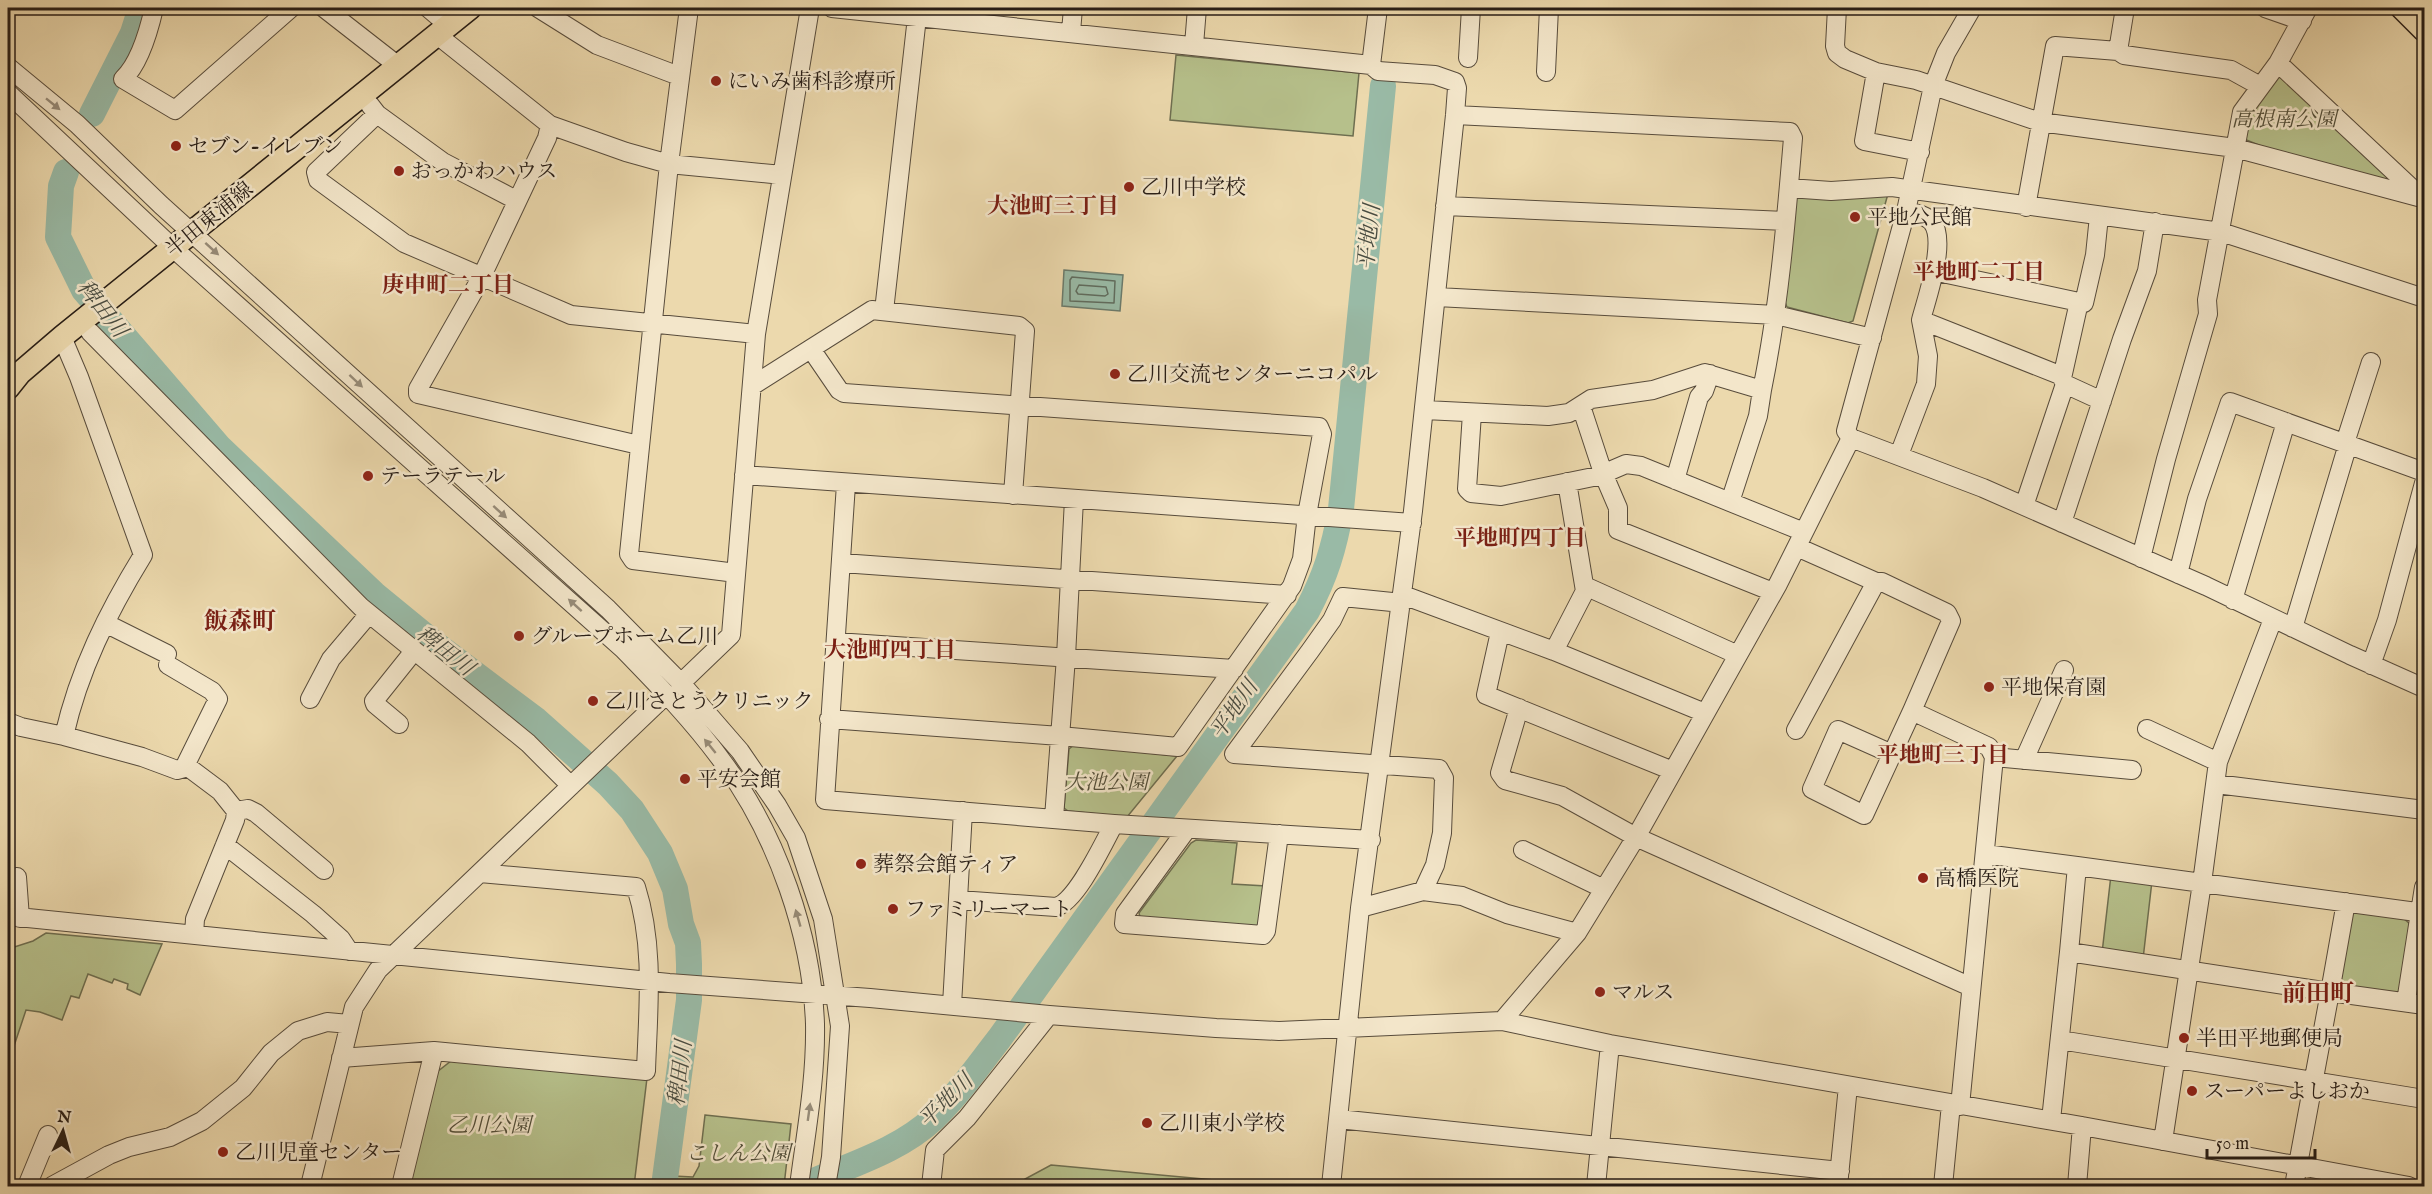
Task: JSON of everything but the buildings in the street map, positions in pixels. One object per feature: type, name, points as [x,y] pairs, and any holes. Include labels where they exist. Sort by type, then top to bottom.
[{"type":"main road","name":"半田東浦線","points":[[8,388],[20,373],[62,337],[86,327],[117,294],[470,8]]},
{"type":"main road","points":[[2403,8],[2424,30]]},
{"type":"street","points":[[154,8],[145,38],[130,73],[123,79],[175,110],[291,8]]},
{"type":"street","points":[[324,8],[397,65]]},
{"type":"street","points":[[428,8],[442,29],[550,125],[626,152],[669,164],[782,175]]},
{"type":"street","points":[[538,8],[597,45],[679,76]]},
{"type":"street","points":[[689,8],[669,164],[629,554],[633,560],[736,573]]},
{"type":"street","points":[[310,1186],[354,1007],[378,970],[731,635],[756,334],[810,8]]},
{"type":"street","points":[[832,8],[917,12],[1071,32],[1371,65],[1378,72],[1435,75],[1455,82],[1457,88],[1455,115],[1425,410],[1371,840],[1360,908],[1331,1186]]},
{"type":"street","points":[[1071,32],[1073,8]]},
{"type":"street","points":[[1194,45],[1197,8]]},
{"type":"street","points":[[1371,65],[1378,8]]},
{"type":"street","points":[[1468,58],[1471,8]]},
{"type":"street","points":[[1546,72],[1549,8]]},
{"type":"street","points":[[1837,8],[1835,46],[1837,53],[1845,60],[1876,72],[1916,80],[2040,122],[2235,148],[2423,199]]},
{"type":"street","points":[[1972,8],[1946,53],[1933,86],[1911,191],[1846,431],[1851,438],[2024,506],[2178,574],[2424,688]]},
{"type":"street","points":[[2118,51],[2125,8]]},
{"type":"street","points":[[2141,558],[2163,469],[2208,314],[2207,300],[2242,112],[2278,63],[2305,14],[2265,8]]},
{"type":"street","points":[[884,311],[917,12]]},
{"type":"street","points":[[2025,207],[2055,46],[2118,51],[2124,55],[2230,70],[2260,86]]},
{"type":"street","points":[[2278,63],[2423,199]]},
{"type":"street","points":[[8,67],[77,124],[161,205],[608,609],[674,689],[726,765],[768,840],[800,924],[815,1024],[813,1088],[800,1178]]},
{"type":"street","points":[[1876,72],[1864,141],[1920,152]]},
{"type":"street","points":[[8,93],[173,248],[575,605],[674,689],[740,751],[777,805],[796,838],[823,919],[840,1026],[831,1157],[826,1186]]},
{"type":"street","points":[[362,94],[377,114],[442,162],[516,200]]},
{"type":"street","points":[[377,114],[316,172],[318,180],[404,243],[571,315],[756,334]]},
{"type":"street","points":[[1455,115],[1790,132],[1794,138],[1776,315],[1758,416],[1730,502]]},
{"type":"street","points":[[550,125],[547,138],[481,278],[418,389],[418,394],[639,445]]},
{"type":"street","points":[[1789,188],[1831,191],[1892,187],[2221,232],[2424,298]]},
{"type":"street","points":[[1446,206],[1785,222]]},
{"type":"street","points":[[1899,455],[1926,384],[1928,356],[1921,320],[1938,243],[1932,223],[1922,215],[1906,210]]},
{"type":"street","points":[[1933,271],[2085,303],[2095,255],[2099,216]]},
{"type":"street","points":[[2062,523],[2147,271],[2155,222]]},
{"type":"street","points":[[1437,297],[1776,315],[1872,338]]},
{"type":"street","points":[[2024,506],[2064,380],[2079,302]]},
{"type":"street","points":[[752,386],[872,310],[1019,326],[1025,331],[1013,495]]},
{"type":"street","points":[[1921,320],[2064,380],[2102,401]]},
{"type":"street","points":[[86,327],[369,614],[528,743],[573,784]]},
{"type":"street","points":[[62,337],[79,377],[143,555],[118,596],[105,623],[71,704],[64,736]]},
{"type":"street","points":[[811,349],[839,390],[844,393],[1319,427],[1322,434],[1314,516],[1302,559],[1287,595],[1178,747],[1060,736],[829,720]]},
{"type":"street","points":[[2292,628],[2371,362]]},
{"type":"street","points":[[1425,410],[1548,416],[1569,413],[1591,399],[1653,390],[1704,373],[1762,390]]},
{"type":"street","points":[[1675,480],[1699,397],[1704,391],[1710,374]]},
{"type":"street","points":[[2178,574],[2197,499],[2230,402],[2424,472]]},
{"type":"street","points":[[1581,406],[1603,473],[1618,508],[1618,530],[1773,592]]},
{"type":"street","points":[[1472,413],[1467,489],[1471,493],[1501,496],[1603,473],[1626,464],[1641,466],[1730,502],[1876,582],[1947,613],[1951,621],[1912,711],[1864,815],[1812,789],[1838,730],[1892,754]]},
{"type":"street","points":[[2233,600],[2286,422]]},
{"type":"street","points":[[1502,1021],[1577,933],[1636,837],[1773,592],[1851,438]]},
{"type":"street","points":[[744,475],[1412,523]]},
{"type":"street","points":[[1554,651],[1583,596],[1585,586],[1567,482]]},
{"type":"street","points":[[2371,665],[2387,621],[2424,483]]},
{"type":"street","points":[[846,484],[825,800],[1114,824],[1371,840]]},
{"type":"street","points":[[1053,818],[1066,657],[1074,499]]},
{"type":"street","points":[[842,563],[1287,595]]},
{"type":"street","points":[[1796,730],[1876,582]]},
{"type":"street","points":[[1585,586],[1738,655]]},
{"type":"street","points":[[1423,891],[1435,865],[1442,833],[1444,778],[1439,770],[1234,754],[1332,620],[1344,597],[1402,599],[1554,651],[1705,713]]},
{"type":"street","points":[[310,699],[331,659],[369,614]]},
{"type":"street","points":[[2163,1141],[2218,762],[2273,619]]},
{"type":"street","points":[[105,623],[167,659],[213,691],[218,699],[184,768]]},
{"type":"street","points":[[1500,632],[1486,695],[1673,771]]},
{"type":"street","points":[[836,642],[1234,669]]},
{"type":"street","points":[[399,724],[375,704],[374,700],[414,651]]},
{"type":"street","points":[[2024,759],[2064,670]]},
{"type":"street","points":[[1519,708],[1500,773],[1502,777],[1562,796],[1636,837],[1971,987]]},
{"type":"street","points":[[1912,711],[1989,747],[1994,757],[1971,987],[1943,1186]]},
{"type":"street","points":[[8,722],[21,728],[64,736],[142,757],[177,770],[188,766],[220,791],[236,811],[235,820],[195,919],[194,935]]},
{"type":"street","points":[[2147,729],[2218,762]]},
{"type":"street","points":[[1994,757],[2132,770]]},
{"type":"street","points":[[2216,784],[2424,810]]},
{"type":"street","points":[[236,811],[248,809],[256,813],[324,870]]},
{"type":"street","points":[[952,1005],[963,811]]},
{"type":"street","points":[[959,900],[1056,907],[1063,905],[1087,873],[1114,824]]},
{"type":"street","points":[[1179,828],[1125,914],[1124,924],[1263,935],[1266,931],[1279,834]]},
{"type":"street","points":[[225,845],[313,914],[341,939],[349,951]]},
{"type":"street","points":[[1523,850],[1604,890]]},
{"type":"street","points":[[1984,854],[2422,912]]},
{"type":"street","points":[[2051,1120],[2077,866]]},
{"type":"street","points":[[341,1058],[434,1051],[646,1071],[649,981],[644,914],[636,888],[480,873]]},
{"type":"street","points":[[16,878],[14,917],[669,983],[836,995],[1041,1015],[1279,1031],[1502,1021],[1610,1044],[2051,1120],[2409,1186]]},
{"type":"street","points":[[2406,1002],[2422,912],[2424,887]]},
{"type":"street","points":[[1360,908],[1423,891],[1462,896],[1507,914],[1577,933]]},
{"type":"street","points":[[2294,1186],[2346,902]]},
{"type":"street","points":[[2069,952],[2424,1005]]},
{"type":"street","points":[[931,1186],[935,1150],[967,1118],[1041,1015]]},
{"type":"street","points":[[52,1186],[109,1155],[129,1147],[170,1137],[202,1121],[243,1088],[271,1053],[298,1031],[327,1022],[349,1024]]},
{"type":"street","points":[[2060,1040],[2424,1099]]},
{"type":"street","points":[[1596,1186],[1610,1044]]},
{"type":"street","points":[[401,1186],[434,1051]]},
{"type":"street","points":[[1338,1119],[1600,1146],[1839,1179],[1848,1086]]},
{"type":"street","points":[[2077,1186],[2082,1126]]},
{"type":"street","points":[[27,1186],[48,1135]]},
{"type":"green space","points":[[1176,55],[1359,73],[1353,136],[1170,120]]},
{"type":"green space","name":"高根南公園","points":[[2283,74],[2396,177],[2392,184],[2244,139],[2249,111],[2275,75]]},
{"type":"green space","points":[[1889,190],[1853,321],[1848,323],[1787,307],[1785,302],[1795,192]]},
{"type":"green space","name":"大池公園","points":[[1074,745],[1177,756],[1127,817],[1068,811],[1064,808],[1069,749]]},
{"type":"green space","points":[[1196,840],[1237,843],[1232,884],[1266,886],[1262,924],[1257,929],[1140,917],[1139,913],[1191,843]]},
{"type":"green space","points":[[2111,875],[2152,881],[2143,959],[2102,953]]},
{"type":"green space","points":[[2354,912],[2402,917],[2411,925],[2399,996],[2342,988],[2338,982],[2350,915]]},
{"type":"green space","points":[[46,933],[162,944],[140,995],[127,989],[128,984],[114,979],[112,983],[88,974],[79,998],[71,996],[62,1020],[40,1012],[26,1010],[10,1058],[8,1058],[8,949],[33,941]]},
{"type":"green space","name":"乙川公園","points":[[451,1061],[647,1078],[634,1186],[409,1186],[437,1072]]},
{"type":"green space","name":"こしん公園","points":[[705,1115],[791,1124],[784,1186],[673,1186],[674,1176],[693,1177],[699,1166]]},
{"type":"green space","points":[[1051,1165],[1279,1186],[1024,1186],[1025,1179]]},
{"type":"water","points":[[1064,270],[1123,275],[1120,311],[1062,306]]},
{"type":"waterway","name":"稗田川","points":[[92,114],[133,33],[141,8]]},
{"type":"waterway","name":"平地川","points":[[802,1186],[871,1157],[904,1140],[920,1130],[951,1100],[999,1039],[1307,611],[1328,561],[1341,509],[1383,86]]},
{"type":"waterway","name":"稗田川","points":[[66,172],[61,186],[58,237],[84,290],[219,447],[374,594],[435,644],[536,720],[608,784],[632,810],[660,853],[675,889],[681,924],[688,943],[689,964],[689,1000],[664,1186]]},
{"type":"place","name":"にいみ歯科診療所","points":[[716,81]]},
{"type":"place","name":"セブン-イレブン","points":[[176,146]]},
{"type":"place","name":"おっかわハウス","points":[[399,171]]},
{"type":"place","name":"乙川中学校","points":[[1129,187]]},
{"type":"place","name":"平地公民館","points":[[1855,217]]},
{"type":"place","name":"乙川交流センターニコパル","points":[[1115,374]]},
{"type":"place","name":"テーラテール","points":[[368,476]]},
{"type":"place","name":"グループホーム乙川","points":[[519,636]]},
{"type":"place","name":"平地保育園","points":[[1989,687]]},
{"type":"place","name":"乙川さとうクリニック","points":[[593,701]]},
{"type":"place","name":"平安会館","points":[[685,779]]},
{"type":"place","name":"葬祭会館ティア","points":[[861,864]]},
{"type":"place","name":"高橋医院","points":[[1923,878]]},
{"type":"place","name":"ファミリーマート","points":[[893,909]]},
{"type":"place","name":"マルス","points":[[1600,992]]},
{"type":"place","name":"半田平地郵便局","points":[[2184,1038]]},
{"type":"place","name":"スーパーよしおか","points":[[2192,1091]]},
{"type":"place","name":"乙川東小学校","points":[[1147,1123]]},
{"type":"place","name":"乙川児童センター","points":[[223,1152]]},
{"type":"district","name":"大池町三丁目","points":[[1053,205]]},
{"type":"district","name":"平地町二丁目","points":[[1979,271]]},
{"type":"district","name":"庚申町二丁目","points":[[448,284]]},
{"type":"district","name":"平地町四丁目","points":[[1520,537]]},
{"type":"district","name":"飯森町","points":[[240,621]]},
{"type":"district","name":"大池町四丁目","points":[[890,649]]},
{"type":"district","name":"平地町三丁目","points":[[1943,754]]},
{"type":"district","name":"前田町","points":[[2318,993]]}]
